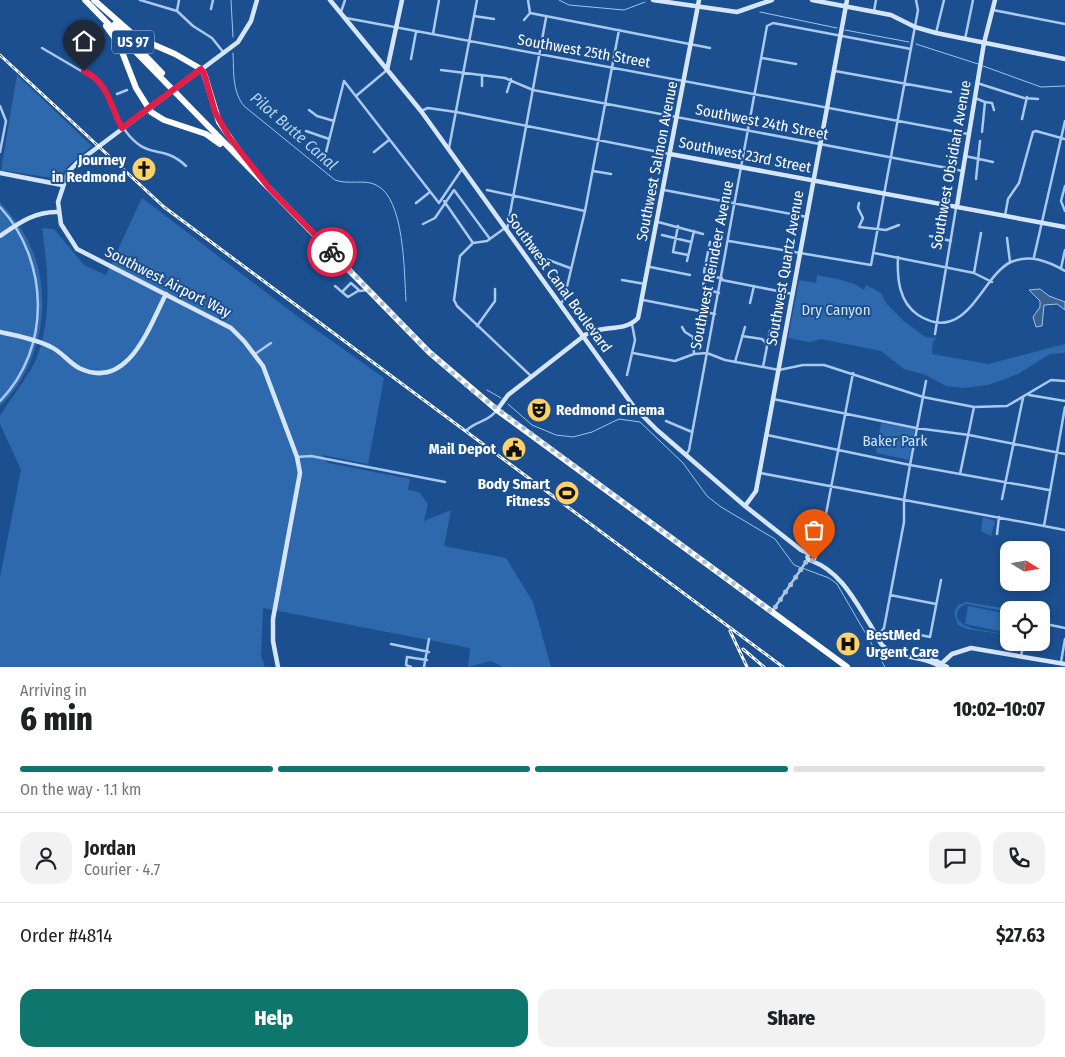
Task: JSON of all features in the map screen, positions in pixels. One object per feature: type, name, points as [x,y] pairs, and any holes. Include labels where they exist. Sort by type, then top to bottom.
[{"type":"highway","points":[[90,1],[136,37],[175,54],[201,69],[204,73],[219,122],[244,158]]},
{"type":"highway","points":[[90,1],[119,44],[136,88],[148,108],[164,120],[206,134],[256,177]]},
{"type":"highway","name":"US 97","points":[[90,1],[256,177],[442,364],[497,410],[847,667]]},
{"type":"highway","name":"US 97","points":[[174,89],[266,180],[270,189]]},
{"type":"main road","name":"Southwest Airport Way","points":[[257,0],[246,32],[224,53],[148,108],[78,162],[68,172],[62,185],[58,212],[68,238],[76,249],[231,328],[255,354],[271,384],[297,457],[300,473],[273,619],[273,642],[278,667]]},
{"type":"main road","name":"Southwest Canal Boulevard","points":[[330,0],[421,111],[634,407],[745,506],[821,565],[848,589],[884,646],[893,652],[947,667]]},
{"type":"main road","points":[[387,70],[402,0]]},
{"type":"main road","points":[[653,0],[736,12],[772,0]]},
{"type":"main road","name":"Southwest Salmon Avenue","points":[[632,324],[638,318],[650,267],[699,0]]},
{"type":"main road","points":[[812,0],[891,15],[915,27],[936,33],[1065,59]]},
{"type":"main road","name":"Southwest Quartz Avenue","points":[[745,506],[755,494],[760,473],[847,0]]},
{"type":"main road","name":"Southwest Obsidian Avenue","points":[[957,206],[984,43],[994,0]]},
{"type":"main road","name":"Southwest 23rd Street","points":[[670,154],[1065,227]]},
{"type":"main road","points":[[0,173],[62,185]]},
{"type":"main road","points":[[0,236],[35,215],[58,212]]},
{"type":"main road","points":[[0,332],[34,341],[60,352],[78,368],[99,372],[114,370],[128,362],[140,345],[166,294]]},
{"type":"main road","points":[[497,410],[508,396],[582,337],[595,330],[632,324]]},
{"type":"main road","points":[[940,666],[958,651],[971,648],[1062,665]]},
{"type":"street","points":[[140,0],[177,10],[194,26],[212,38],[224,53]]},
{"type":"street","points":[[177,10],[179,0]]},
{"type":"street","points":[[210,9],[213,0]]},
{"type":"street","points":[[342,15],[344,0]]},
{"type":"street","points":[[433,34],[439,0]]},
{"type":"street","points":[[449,150],[477,0]]},
{"type":"street","points":[[524,20],[530,13],[528,0]]},
{"type":"street","points":[[874,11],[876,0]]},
{"type":"street","points":[[728,241],[869,266],[872,263],[918,10],[916,0]]},
{"type":"street","points":[[936,33],[944,0]]},
{"type":"street","points":[[965,39],[973,0]]},
{"type":"street","points":[[992,10],[1065,24]]},
{"type":"street","points":[[530,13],[546,18],[710,48]]},
{"type":"street","name":"Southwest 25th Street","points":[[342,15],[468,42],[685,80],[968,134]]},
{"type":"street","points":[[474,16],[494,19]]},
{"type":"street","points":[[532,377],[456,306],[454,293],[460,256],[465,248],[473,243],[490,239],[506,230],[514,197],[546,18]]},
{"type":"street","name":"Southwest Reindeer Avenue","points":[[686,455],[722,279],[767,26],[773,24],[840,36]]},
{"type":"street","points":[[560,305],[564,299],[585,211],[619,30]]},
{"type":"street","points":[[411,59],[416,32]]},
{"type":"street","points":[[840,36],[911,49]]},
{"type":"street","points":[[42,48],[100,82],[107,90],[122,128],[139,146],[173,155],[186,166]]},
{"type":"street","points":[[762,58],[796,64]]},
{"type":"street","points":[[356,96],[387,70]]},
{"type":"street","name":"Southwest 24th Street","points":[[441,70],[511,79],[533,90],[606,105],[963,171]]},
{"type":"street","points":[[833,71],[951,92]]},
{"type":"street","points":[[482,75],[482,86]]},
{"type":"street","points":[[507,92],[511,79]]},
{"type":"street","points":[[324,160],[344,81],[439,203],[463,169]]},
{"type":"street","points":[[978,83],[1038,99]]},
{"type":"street","points":[[117,94],[127,90]]},
{"type":"street","points":[[1022,119],[1026,110],[1027,97]]},
{"type":"street","points":[[975,98],[992,103],[994,110]]},
{"type":"street","points":[[982,132],[986,102]]},
{"type":"street","points":[[0,106],[6,121],[0,152]]},
{"type":"street","name":"Southwest 23rd Street","points":[[421,111],[428,108],[456,112],[670,154]]},
{"type":"street","points":[[309,110],[317,116],[334,121]]},
{"type":"street","points":[[1034,257],[1065,121]]},
{"type":"street","points":[[306,131],[329,139]]},
{"type":"street","points":[[1005,216],[1008,199],[1019,183],[1033,132],[1036,131],[1065,139]]},
{"type":"street","points":[[374,152],[389,140]]},
{"type":"street","points":[[976,178],[980,141]]},
{"type":"street","points":[[965,156],[994,162]]},
{"type":"street","points":[[593,171],[611,174]]},
{"type":"street","points":[[1065,186],[1061,201],[1065,211]]},
{"type":"street","points":[[423,224],[434,218],[444,201],[454,190],[490,239]]},
{"type":"street","points":[[487,190],[585,211]]},
{"type":"street","points":[[664,190],[807,218]]},
{"type":"street","points":[[416,203],[430,192]]},
{"type":"street","points":[[444,201],[473,243]]},
{"type":"street","points":[[859,203],[858,208],[863,218],[859,227],[878,230],[892,229],[899,225]]},
{"type":"street","name":"Southwest Obsidian Avenue","points":[[935,334],[957,206]]},
{"type":"street","points":[[0,207],[16,226],[27,248],[37,283],[38,313],[34,341],[22,370],[0,401]]},
{"type":"street","points":[[658,222],[703,234]]},
{"type":"street","points":[[678,226],[673,252],[688,255]]},
{"type":"street","points":[[687,261],[694,231]]},
{"type":"street","points":[[974,273],[981,233]]},
{"type":"street","points":[[662,235],[691,242]]},
{"type":"street","points":[[930,236],[951,240]]},
{"type":"street","points":[[1007,238],[1010,262]]},
{"type":"street","points":[[710,242],[704,272],[706,276],[793,294]]},
{"type":"street","points":[[1061,268],[1065,250]]},
{"type":"street","points":[[874,253],[974,273],[992,282]]},
{"type":"street","points":[[898,257],[900,289],[908,308],[922,317],[937,322],[952,321],[965,312],[992,282],[1000,269],[1010,262],[1034,257],[1065,270]]},
{"type":"street","points":[[546,258],[570,268]]},
{"type":"street","points":[[650,267],[690,275]]},
{"type":"street","points":[[704,279],[703,288],[719,293]]},
{"type":"street","points":[[622,280],[646,285]]},
{"type":"street","points":[[342,292],[351,283],[358,291]]},
{"type":"street","points":[[335,286],[349,298],[358,291],[368,289]]},
{"type":"street","points":[[750,303],[754,286]]},
{"type":"street","points":[[477,326],[495,301],[494,289]]},
{"type":"street","points":[[643,300],[715,314]]},
{"type":"street","name":"Southwest Salmon Avenue","points":[[627,375],[636,334],[632,324]]},
{"type":"street","points":[[682,327],[684,332],[693,337],[694,354]]},
{"type":"street","points":[[735,362],[745,327]]},
{"type":"street","points":[[763,368],[770,331]]},
{"type":"street","points":[[742,336],[762,339],[767,344]]},
{"type":"street","points":[[255,354],[271,343]]},
{"type":"street","points":[[633,353],[675,361],[694,354],[707,353],[735,362],[779,370],[817,364],[923,397],[974,408],[1007,406],[1052,380],[1065,381]]},
{"type":"street","points":[[772,612],[818,548],[853,374]]},
{"type":"street","points":[[877,637],[884,628],[904,522],[904,500],[916,428],[926,381]]},
{"type":"street","points":[[1027,395],[1065,401]]},
{"type":"street","points":[[1002,499],[1023,398]]},
{"type":"street","points":[[773,400],[916,428],[968,435],[1065,454]]},
{"type":"street","points":[[1044,526],[1065,407]]},
{"type":"street","points":[[960,475],[974,408]]},
{"type":"street","points":[[467,430],[473,425],[487,421],[497,410]]},
{"type":"street","points":[[666,421],[692,432]]},
{"type":"street","points":[[767,434],[960,475],[1049,490]]},
{"type":"street","points":[[297,457],[311,456],[445,482]]},
{"type":"street","points":[[760,473],[1065,530]]},
{"type":"street","points":[[997,534],[1000,517]]},
{"type":"street","points":[[896,630],[930,637],[941,580]]},
{"type":"street","points":[[890,595],[936,604]]},
{"type":"street","points":[[1050,625],[1065,628]]},
{"type":"street","points":[[424,667],[429,639]]},
{"type":"street","points":[[1062,665],[1065,639]]},
{"type":"street","points":[[391,644],[429,652]]},
{"type":"street","points":[[1021,656],[1022,651]]},
{"type":"street","points":[[412,667],[406,665],[408,657],[427,660]]},
{"type":"green space","points":[[17,75],[92,146],[68,166],[59,179],[1,170]]},
{"type":"green space","points":[[142,198],[301,319],[384,378],[368,464],[322,455],[328,463],[410,479],[408,490],[419,492],[428,504],[424,521],[451,510],[444,546],[506,558],[533,602],[551,667],[503,667],[491,661],[468,667],[470,648],[263,608],[261,656],[265,667],[0,667],[0,577],[21,470],[0,424],[0,416],[35,361],[42,339],[48,291],[42,228],[54,229],[84,265],[106,275]]},
{"type":"green space","points":[[0,202],[17,223],[31,247],[41,282],[42,302],[38,340],[32,358],[13,392],[0,406]]},
{"type":"green space","name":"Dry Canyon","points":[[817,275],[847,281],[864,290],[866,285],[881,293],[886,303],[904,321],[925,337],[937,338],[933,341],[932,354],[988,364],[1065,344],[1065,353],[1050,354],[1018,374],[1000,381],[988,385],[963,388],[946,386],[926,375],[904,369],[881,351],[821,339],[809,342],[788,338],[799,280],[816,283]]},
{"type":"green space","name":"Baker Park","points":[[881,423],[915,429],[909,460],[876,453]]},
{"type":"green space","points":[[983,517],[995,521],[991,536],[981,531]]},
{"type":"green space","points":[[966,602],[1000,608],[1000,610],[966,604],[960,608],[957,615],[958,620],[968,627],[1000,634],[966,629],[958,625],[954,613],[958,605]]},
{"type":"green space","points":[[968,606],[1000,613],[1000,631],[965,624]]},
{"type":"shaded area","points":[[1040,289],[1049,296],[1065,302],[1065,310],[1057,304],[1044,305],[1042,326],[1036,327],[1033,317],[1040,307],[1040,301],[1029,290]]},
{"type":"waterway","name":"Pilot Butte Canal","points":[[231,0],[233,37]]},
{"type":"waterway","points":[[559,0],[569,5],[624,10],[645,2]]},
{"type":"waterway","points":[[760,12],[837,28]]},
{"type":"waterway","points":[[845,30],[909,42]]},
{"type":"waterway","points":[[916,44],[978,64]]},
{"type":"waterway","name":"Pilot Butte Canal","points":[[233,53],[237,94],[244,106],[335,180],[372,183],[386,193],[393,205],[398,220],[403,255],[406,301]]},
{"type":"waterway","points":[[983,66],[1041,87],[1065,86]]},
{"type":"waterway","name":"Pilot Butte Canal","points":[[487,390],[501,398]]},
{"type":"waterway","name":"Pilot Butte Canal","points":[[508,404],[532,425],[556,435],[573,437],[592,432],[619,419],[640,422],[683,463],[707,496],[721,507],[775,539],[794,565],[829,578],[837,584],[885,667]]},
{"type":"railway","points":[[0,55],[164,207],[783,667]]},
{"type":"railway","points":[[730,631],[747,667]]},
{"type":"railway","points":[[743,649],[764,667]]},
{"type":"way so far","points":[[332,252],[429,352],[472,390],[772,612],[808,559],[814,560]]},
{"type":"place","name":"Journey in Redmond","points":[[144,169]]},
{"type":"place","name":"Redmond Cinema","points":[[539,410]]},
{"type":"place","name":"Mail Depot","points":[[514,449]]},
{"type":"place","name":"Body Smart Fitness","points":[[567,493]]},
{"type":"place","name":"BestMed Urgent Care","points":[[848,644]]},
{"type":"route","points":[[84,71],[93,75],[107,90],[115,115],[122,128],[201,69],[204,73],[219,122],[244,158],[266,180],[270,189],[332,252]]}]
